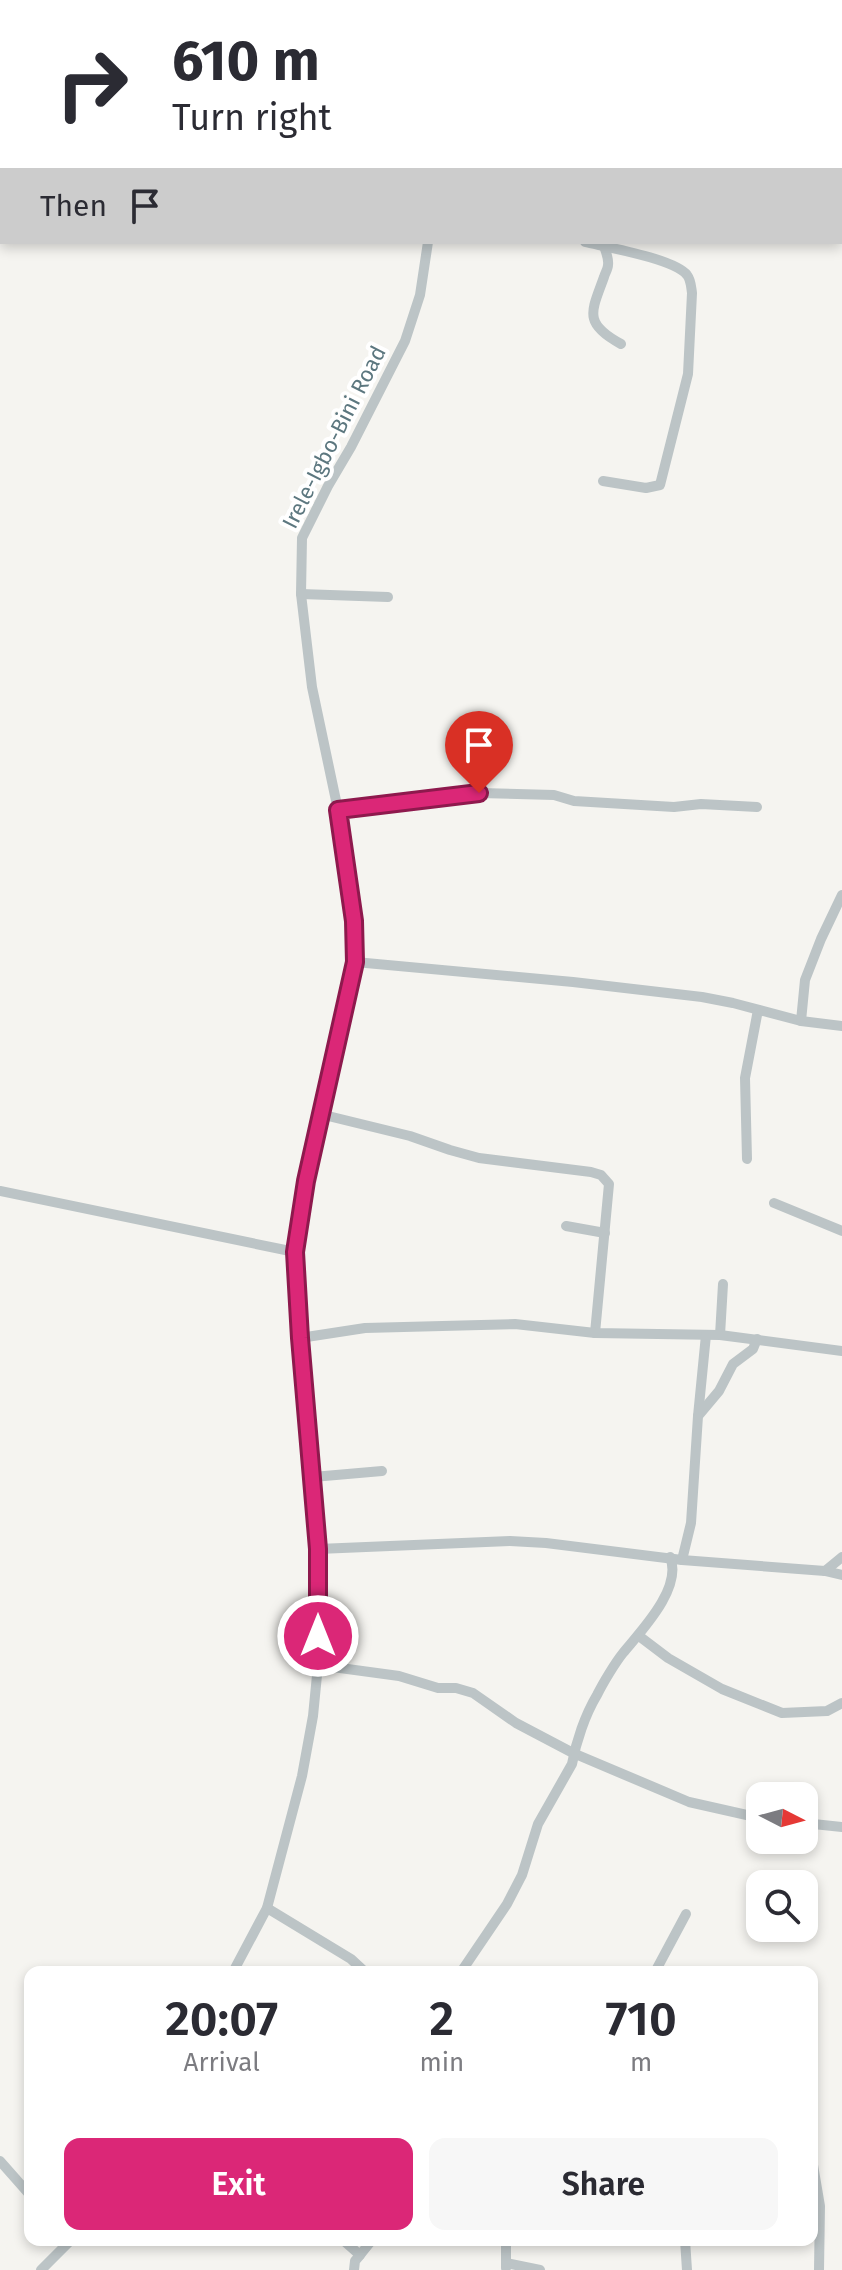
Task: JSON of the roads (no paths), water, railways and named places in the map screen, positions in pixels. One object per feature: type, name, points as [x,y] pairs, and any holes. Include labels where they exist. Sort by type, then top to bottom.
[{"type":"street","name":"Irele-Igbo-Bini Road","points":[[236,1966],[267,1908],[302,1776],[313,1716],[318,1665],[318,1549],[295,1252],[306,1181],[355,962],[354,921],[338,810],[312,687],[301,594],[302,538],[405,341],[420,295],[428,244]]},
{"type":"street","points":[[594,244],[678,266],[691,282],[692,293],[688,374],[660,485],[646,488],[603,481]]},
{"type":"street","points":[[604,246],[609,263],[592,303],[596,324],[621,344]]},
{"type":"street","points":[[301,594],[388,597]]},
{"type":"street","points":[[338,810],[479,793],[554,795],[574,801],[674,807],[701,804],[757,807]]},
{"type":"street","points":[[801,1021],[805,980],[842,895]]},
{"type":"street","points":[[355,962],[688,995],[801,1021],[842,1026]]},
{"type":"street","points":[[747,1159],[745,1078],[758,1010]]},
{"type":"street","points":[[320,1114],[410,1136],[479,1158],[601,1175],[609,1184],[595,1333]]},
{"type":"street","points":[[0,1191],[295,1252]]},
{"type":"street","points":[[774,1203],[842,1231]]},
{"type":"street","points":[[566,1226],[605,1233]]},
{"type":"street","points":[[720,1335],[723,1284]]},
{"type":"street","points":[[300,1338],[365,1328],[515,1324],[595,1333],[720,1335],[842,1351]]},
{"type":"street","points":[[682,1560],[691,1523],[706,1335]]},
{"type":"street","points":[[698,1416],[719,1391],[733,1364],[753,1349],[757,1339]]},
{"type":"street","points":[[313,1477],[382,1471]]},
{"type":"street","points":[[318,1549],[510,1541],[842,1575]]},
{"type":"street","points":[[465,1966],[507,1904],[522,1875],[538,1824],[572,1764],[573,1753],[597,1695],[671,1584],[673,1565],[670,1557]]},
{"type":"street","points":[[825,1571],[842,1557]]},
{"type":"street","points":[[639,1636],[668,1658],[722,1689],[782,1713],[827,1711],[842,1703]]},
{"type":"street","points":[[318,1665],[355,1668],[473,1693],[516,1723],[573,1753],[689,1802],[746,1815]]},
{"type":"street","points":[[818,1824],[842,1827]]},
{"type":"street","points":[[267,1908],[359,1966]]},
{"type":"street","points":[[658,1966],[686,1914]]},
{"type":"street","points":[[0,2161],[24,2188]]},
{"type":"street","points":[[818,2194],[819,2270]]},
{"type":"street","points":[[41,2270],[65,2246]]},
{"type":"street","points":[[350,2246],[360,2255]]},
{"type":"street","points":[[354,2270],[355,2261],[367,2246]]},
{"type":"street","points":[[506,2246],[506,2267],[540,2270]]},
{"type":"street","points":[[685,2246],[687,2270]]}]
